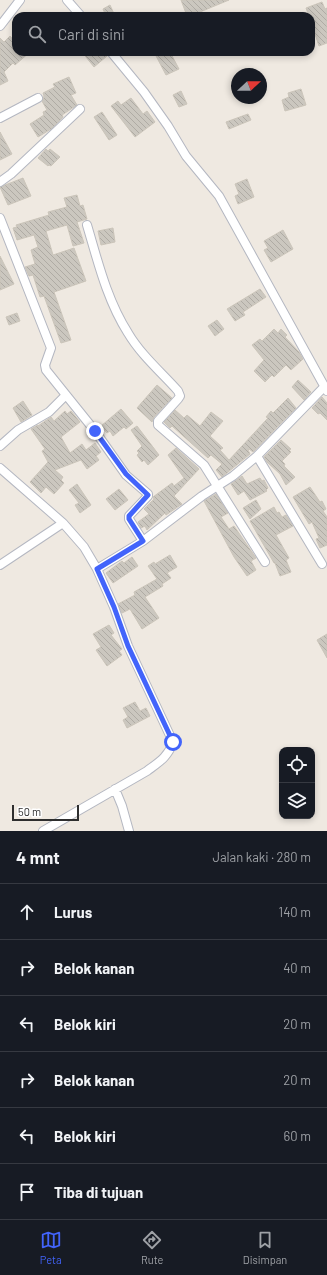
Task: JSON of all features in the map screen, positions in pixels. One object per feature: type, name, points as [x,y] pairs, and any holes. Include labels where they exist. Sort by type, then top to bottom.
[{"type":"street","points":[[0,26],[20,0]]},
{"type":"street","points":[[67,0],[78,12]]},
{"type":"street","points":[[97,569],[143,541],[202,496],[233,476],[257,456],[326,389],[219,196],[186,156],[168,126],[144,92],[114,56]]},
{"type":"street","points":[[0,118],[38,98]]},
{"type":"street","points":[[0,182],[11,174],[80,109]]},
{"type":"street","points":[[0,218],[51,348],[45,366],[46,370],[95,431],[126,474],[148,494],[148,496],[129,516],[129,519],[143,541]]},
{"type":"street","points":[[87,224],[103,281],[114,308],[128,334],[146,357],[178,391],[180,396],[158,421],[158,425],[204,465],[265,562]]},
{"type":"street","points":[[0,446],[18,430],[49,412],[66,395]]},
{"type":"street","points":[[257,456],[322,564]]},
{"type":"street","points":[[0,468],[63,524],[84,547],[97,569],[114,607],[128,646],[173,742],[170,751],[161,761],[126,784],[43,831]]},
{"type":"street","points":[[0,565],[63,524]]},
{"type":"street","points":[[115,789],[122,806],[129,831]]},
{"type":"building","points":[[181,0],[229,0],[200,12],[186,12]]},
{"type":"building","points":[[322,2],[325,9],[327,8],[327,43],[319,46],[315,34],[315,12],[308,12],[306,8]]},
{"type":"building","points":[[110,5],[113,12],[104,12],[103,9]]},
{"type":"building","points":[[10,36],[12,38],[12,56],[25,56],[15,65],[13,63],[4,72],[8,81],[0,85],[0,38],[4,42]]},
{"type":"building","points":[[85,56],[107,56],[94,67]]},
{"type":"building","points":[[156,56],[172,56],[179,69],[166,75]]},
{"type":"building","points":[[69,77],[76,93],[71,95],[77,105],[62,115],[63,117],[51,129],[38,137],[30,124],[44,115],[43,112],[47,110],[42,101],[44,96],[43,93],[55,87],[53,84]]},
{"type":"building","points":[[301,89],[306,105],[285,111],[282,100],[289,97],[288,93]]},
{"type":"building","points":[[181,91],[187,104],[179,107],[173,95]]},
{"type":"building","points":[[131,98],[143,114],[147,111],[155,122],[135,137],[111,106],[118,101],[121,105]]},
{"type":"building","points":[[102,112],[117,135],[109,140],[94,117]]},
{"type":"building","points":[[248,114],[251,120],[229,129],[226,122]]},
{"type":"building","points":[[0,132],[12,154],[0,160]]},
{"type":"building","points":[[46,149],[48,151],[50,149],[60,157],[51,166],[48,166],[38,158]]},
{"type":"building","points":[[23,178],[31,196],[8,205],[0,187]]},
{"type":"building","points":[[247,179],[254,197],[238,204],[235,196],[239,194],[235,184]]},
{"type":"building","points":[[77,195],[80,206],[83,205],[87,219],[77,222],[84,243],[73,246],[67,225],[46,231],[53,255],[74,248],[86,281],[54,292],[71,340],[61,343],[44,296],[40,297],[33,275],[29,276],[25,267],[35,264],[31,250],[38,247],[34,235],[17,240],[13,228],[17,227],[16,225],[49,215],[48,212],[67,207],[64,198]]},
{"type":"building","points":[[113,228],[115,242],[101,245],[98,231]]},
{"type":"building","points":[[283,230],[293,249],[271,262],[264,250],[268,248],[264,241]]},
{"type":"building","points":[[0,256],[14,284],[0,290]]},
{"type":"building","points":[[260,289],[266,297],[243,312],[245,315],[235,321],[227,309]]},
{"type":"building","points":[[17,313],[20,321],[9,325],[6,317]]},
{"type":"building","points":[[217,320],[224,329],[215,336],[208,326]]},
{"type":"building","points":[[274,329],[278,333],[281,329],[287,335],[285,337],[299,352],[303,359],[291,370],[286,365],[274,377],[272,375],[265,382],[254,371],[264,360],[252,345],[260,339],[262,341]]},
{"type":"building","points":[[298,380],[311,392],[304,400],[292,387]]},
{"type":"building","points":[[157,385],[172,398],[154,417],[152,422],[137,408]]},
{"type":"building","points":[[322,397],[327,403],[327,420],[312,408]]},
{"type":"building","points":[[288,398],[296,408],[253,452],[249,449],[250,454],[222,477],[216,470],[222,464],[211,455],[208,458],[172,426],[170,428],[164,422],[175,410],[184,418],[187,415],[200,426],[211,412],[223,421],[210,436],[223,448],[220,450],[229,460],[268,418],[266,417],[271,411],[273,413]]},
{"type":"building","points":[[23,401],[32,415],[21,422],[13,408]]},
{"type":"building","points":[[121,409],[133,423],[126,429],[124,427],[113,436],[110,431],[107,433],[101,426]]},
{"type":"building","points":[[65,411],[67,414],[71,411],[80,422],[61,437],[70,453],[82,444],[86,450],[95,443],[101,452],[96,456],[99,460],[87,469],[81,460],[55,470],[63,477],[61,480],[64,483],[54,494],[46,487],[41,493],[30,482],[48,462],[42,451],[45,449],[31,429],[51,417],[54,421]]},
{"type":"building","points":[[137,426],[159,455],[148,465],[144,460],[142,462],[137,455],[139,453],[137,451],[142,446],[131,430]]},
{"type":"building","points":[[281,440],[291,449],[289,450],[291,452],[282,461],[285,464],[284,466],[295,477],[286,485],[280,474],[267,462],[264,457]]},
{"type":"building","points":[[176,448],[199,469],[174,496],[182,504],[166,515],[165,513],[147,530],[145,526],[141,528],[138,522],[149,514],[144,509],[154,499],[153,497],[172,483],[174,486],[184,478],[168,455]]},
{"type":"building","points":[[242,476],[247,484],[260,478],[262,481],[264,480],[268,488],[266,490],[267,491],[250,500],[244,491],[238,495],[231,484]]},
{"type":"building","points":[[77,484],[91,505],[80,513],[75,505],[79,503],[69,490]]},
{"type":"building","points":[[310,487],[320,502],[322,501],[326,509],[323,511],[327,517],[327,545],[320,548],[316,539],[319,538],[312,522],[309,524],[293,497]]},
{"type":"building","points":[[119,489],[128,500],[115,510],[106,499]]},
{"type":"building","points":[[216,494],[228,513],[221,517],[229,529],[234,526],[256,558],[251,561],[256,570],[247,576],[234,557],[204,501]]},
{"type":"building","points":[[256,500],[261,509],[250,519],[243,508]]},
{"type":"building","points":[[274,507],[277,513],[279,512],[282,517],[286,515],[293,526],[276,535],[289,558],[286,560],[291,572],[280,576],[275,563],[250,521]]},
{"type":"building","points":[[170,555],[177,567],[167,573],[171,578],[162,584],[163,586],[145,597],[159,618],[142,629],[130,609],[122,613],[118,604],[135,595],[134,592],[157,579],[148,566],[154,562],[155,564]]},
{"type":"building","points":[[132,557],[138,566],[113,583],[106,573],[122,561],[124,563]]},
{"type":"building","points":[[109,625],[114,633],[111,635],[122,649],[119,651],[122,655],[107,666],[96,650],[101,647],[93,634]]},
{"type":"building","points":[[327,634],[327,658],[317,640]]},
{"type":"building","points":[[135,702],[140,711],[146,708],[150,716],[127,728],[123,720],[128,717],[123,708]]},
{"type":"route","points":[[95,431],[115,461],[126,474],[148,494],[148,496],[129,516],[129,519],[143,541],[97,569],[114,607],[128,646],[173,742]]}]
